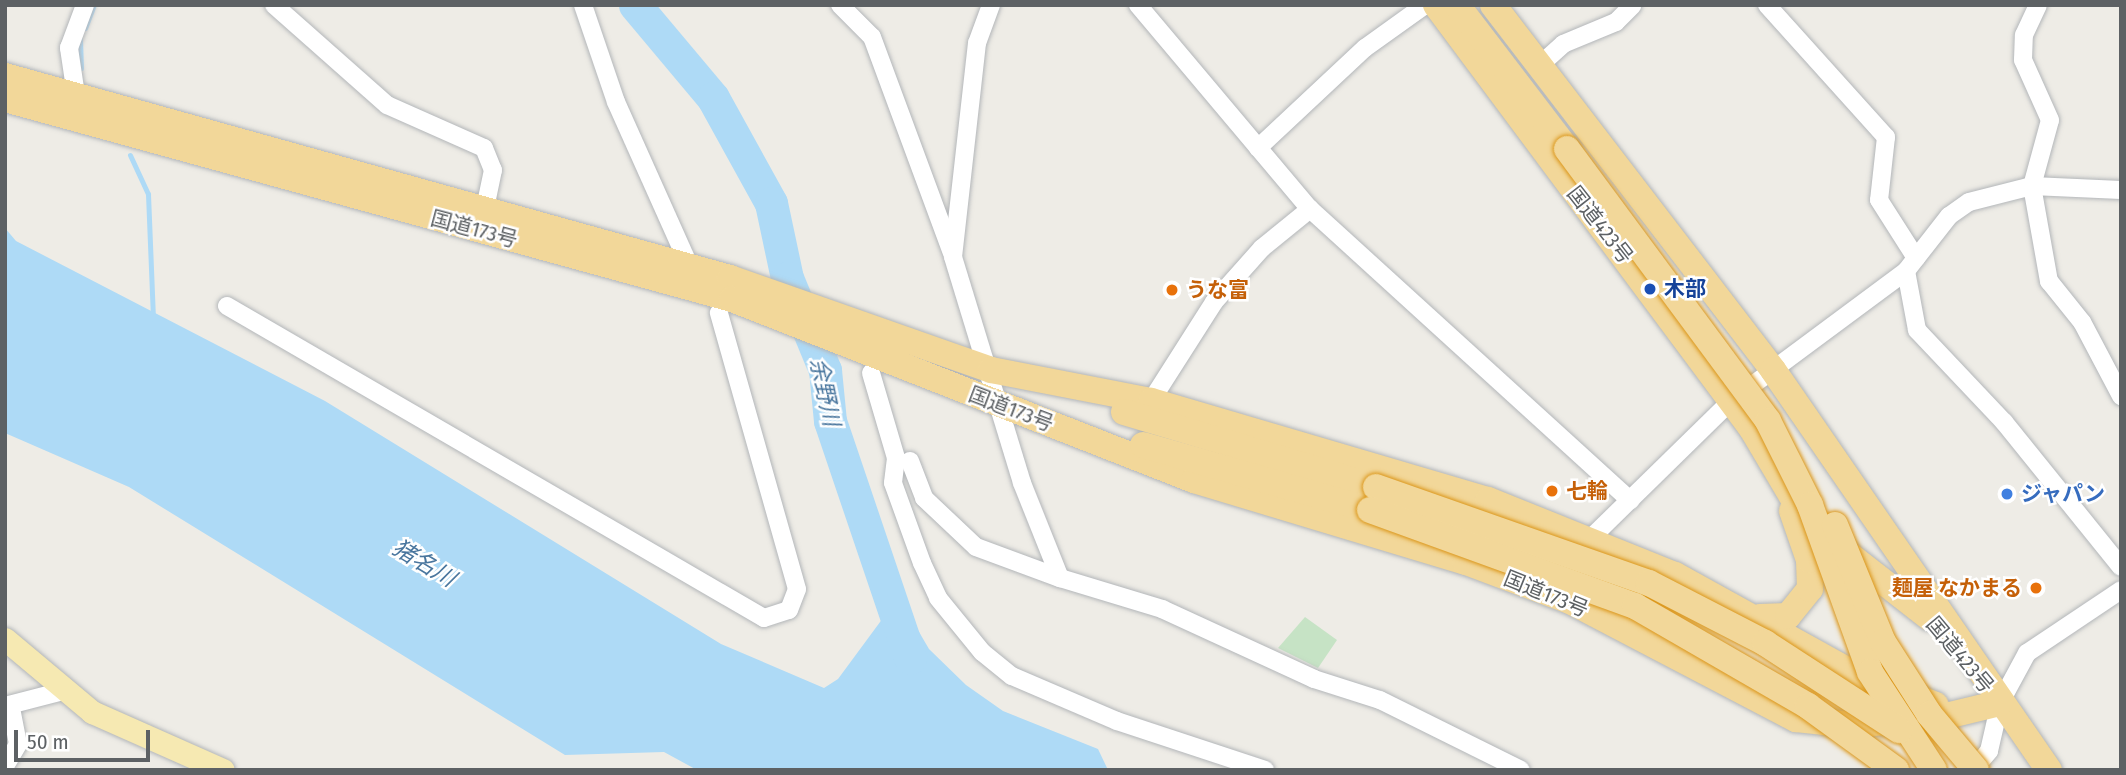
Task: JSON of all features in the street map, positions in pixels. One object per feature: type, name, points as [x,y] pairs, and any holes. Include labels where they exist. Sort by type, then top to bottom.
[{"type":"highway","name":"国道423号","points":[[1436,5],[1731,401],[1785,491],[1822,536],[1931,618],[2000,703]]},
{"type":"highway","points":[[1457,5],[1768,421],[1811,505],[1870,672],[1934,770]]},
{"type":"highway","points":[[1475,5],[1781,411],[1818,481],[1883,642],[1928,715],[1975,770]]},
{"type":"highway","name":"国道423号","points":[[1493,5],[1773,370],[2000,703]]},
{"type":"highway","name":"国道173号","points":[[5,76],[76,95],[483,219],[696,279],[727,297],[849,332],[1002,372],[1151,401],[1488,500],[1591,538],[1760,617],[1856,675],[1909,698],[1963,707],[2000,703]]},
{"type":"highway","name":"国道173号","points":[[5,99],[483,219]]},
{"type":"highway","name":"国道173号","points":[[849,332],[1013,409],[1194,480],[1466,562],[1570,601],[1796,719],[1850,725],[1942,717],[2000,703]]},
{"type":"highway","points":[[1002,372],[1373,498],[1635,606],[1808,706],[1896,770]]},
{"type":"highway","points":[[1013,409],[1373,498],[1578,555],[1708,612],[1877,713],[1951,770]]},
{"type":"highway","points":[[1760,617],[1788,616],[1810,589],[1809,560],[1785,491]]},
{"type":"highway","points":[[2000,703],[2049,770]]},
{"type":"main road","points":[[5,639],[63,691],[120,728],[223,770]]},
{"type":"street","points":[[76,95],[69,48],[85,5]]},
{"type":"street","points":[[274,5],[387,105],[484,148],[493,170],[483,219]]},
{"type":"street","points":[[583,5],[616,102],[696,279]]},
{"type":"street","points":[[839,5],[872,37],[953,257],[1002,372],[1013,409],[1022,483],[1060,578]]},
{"type":"street","points":[[953,257],[977,43],[991,5]]},
{"type":"street","points":[[1138,5],[1310,209],[1630,500]]},
{"type":"street","points":[[1258,148],[1365,48],[1425,5]]},
{"type":"street","points":[[1767,5],[1886,137],[1879,200],[1911,264],[1917,330],[2004,422],[2121,568]]},
{"type":"street","points":[[2038,5],[2024,36],[2023,60],[2050,120],[2032,186],[2049,281],[2082,322],[2121,396]]},
{"type":"street","points":[[1540,65],[1563,44],[1616,22],[1632,6]]},
{"type":"street","points":[[1591,538],[1731,401],[1911,264],[1969,202],[2032,186],[2121,190]]},
{"type":"street","points":[[1151,401],[1214,302],[1262,248],[1310,209]]},
{"type":"street","points":[[227,306],[764,618],[789,610],[797,589],[727,297]]},
{"type":"street","points":[[871,373],[896,458],[893,482],[922,563],[938,598],[982,652],[1012,676],[1116,721],[1265,770]]},
{"type":"street","points":[[910,461],[924,498],[976,547],[1060,578],[1162,609],[1314,679],[1380,700],[1521,770]]},
{"type":"street","points":[[1975,770],[1989,751],[2000,703],[2026,653],[2121,590]]},
{"type":"street","points":[[5,766],[18,744],[8,707],[63,691]]},
{"type":"green space","points":[[1305,617],[1337,640],[1318,668],[1278,648]]},
{"type":"water","name":"猪名川","points":[[5,228],[16,241],[325,401],[721,644],[824,688],[838,679],[883,618],[908,613],[929,649],[966,685],[1003,711],[1098,749],[1108,770],[697,770],[664,752],[565,755],[129,487],[5,433]]},
{"type":"waterway","points":[[85,28],[94,5]]},
{"type":"waterway","name":"余野川","points":[[635,5],[713,98],[771,203],[787,278],[825,370],[830,421],[910,658]]},
{"type":"waterway","points":[[80,40],[81,68]]},
{"type":"waterway","points":[[130,155],[148,194],[153,319]]},
{"type":"place","name":"木部","points":[[1650,289]]},
{"type":"place","name":"うな富","points":[[1172,290]]},
{"type":"place","name":"七輪","points":[[1552,491]]},
{"type":"place","name":"ジャパン","points":[[2007,494]]},
{"type":"place","name":"麺屋 なかまる","points":[[2036,588]]}]
